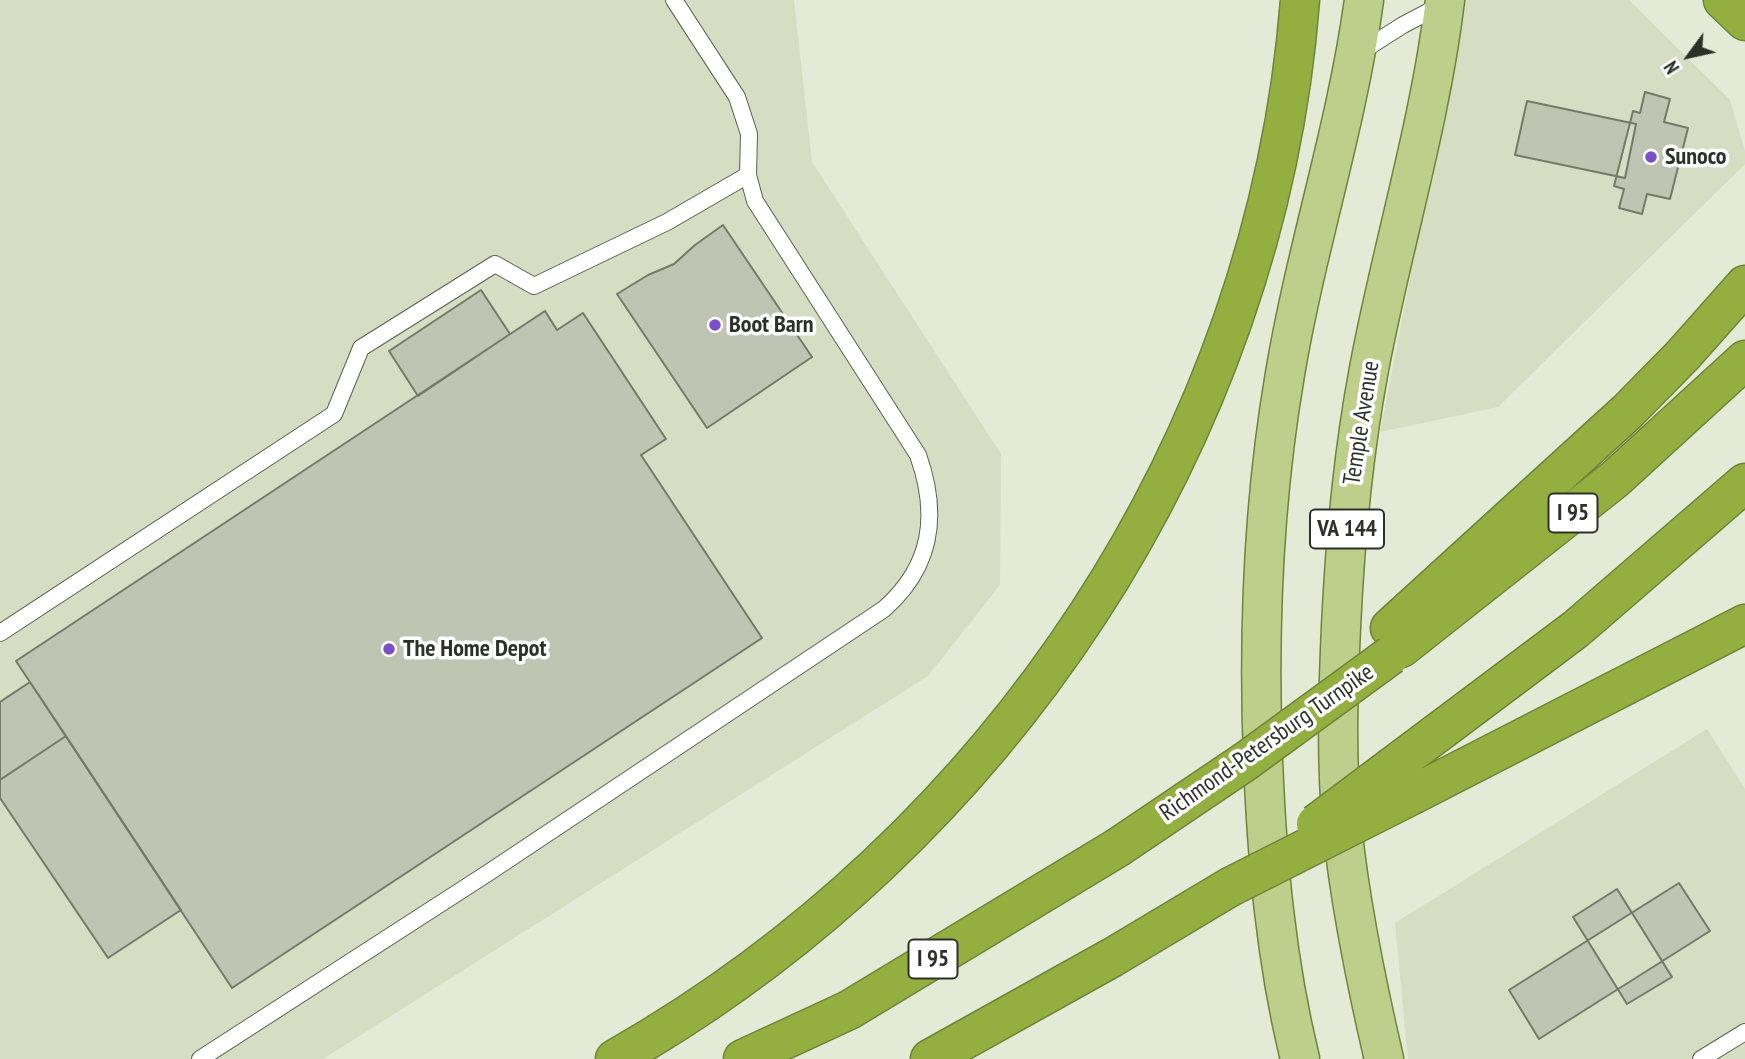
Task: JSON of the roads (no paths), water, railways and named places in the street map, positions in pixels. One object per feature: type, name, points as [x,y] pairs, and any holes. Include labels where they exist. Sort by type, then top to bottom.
[{"type":"highway","points":[[615,1059],[682,1019],[750,973],[816,921],[877,867],[994,742],[1059,659],[1108,584],[1193,421],[1231,328],[1260,233],[1284,128],[1300,0]]},
{"type":"highway","points":[[1723,0],[1745,20]]},
{"type":"highway","points":[[1390,642],[1627,412],[1683,355],[1745,285]]},
{"type":"highway","name":"Richmond-Petersburg Turnpike","points":[[743,1059],[849,1010],[1117,848],[1246,761],[1390,642],[1615,479],[1745,360]]},
{"type":"highway","points":[[1403,781],[1745,483]]},
{"type":"highway","points":[[930,1059],[1113,957],[1403,781],[1745,624]]},
{"type":"main road","points":[[1300,1059],[1285,989],[1269,873],[1260,682],[1263,560],[1285,375],[1303,278],[1356,55],[1364,0]]},
{"type":"main road","name":"Temple Avenue","points":[[1384,1059],[1357,936],[1342,826],[1336,720],[1342,596],[1349,505],[1368,372],[1434,71],[1445,2]]},
{"type":"lane","points":[[200,1059],[488,873],[884,609],[915,572],[925,550],[931,514],[928,484],[918,455],[755,201],[748,175],[749,134],[737,97],[674,0]]},
{"type":"lane","points":[[1356,55],[1445,2]]},
{"type":"lane","points":[[0,633],[334,414],[361,348],[495,264],[534,286],[667,222],[748,175]]},
{"type":"lane","points":[[1701,1059],[1745,1032]]},
{"type":"place","name":"Sunoco","points":[[1651,157]]},
{"type":"place","name":"Boot Barn","points":[[715,325]]},
{"type":"place","name":"The Home Depot","points":[[389,649]]}]
